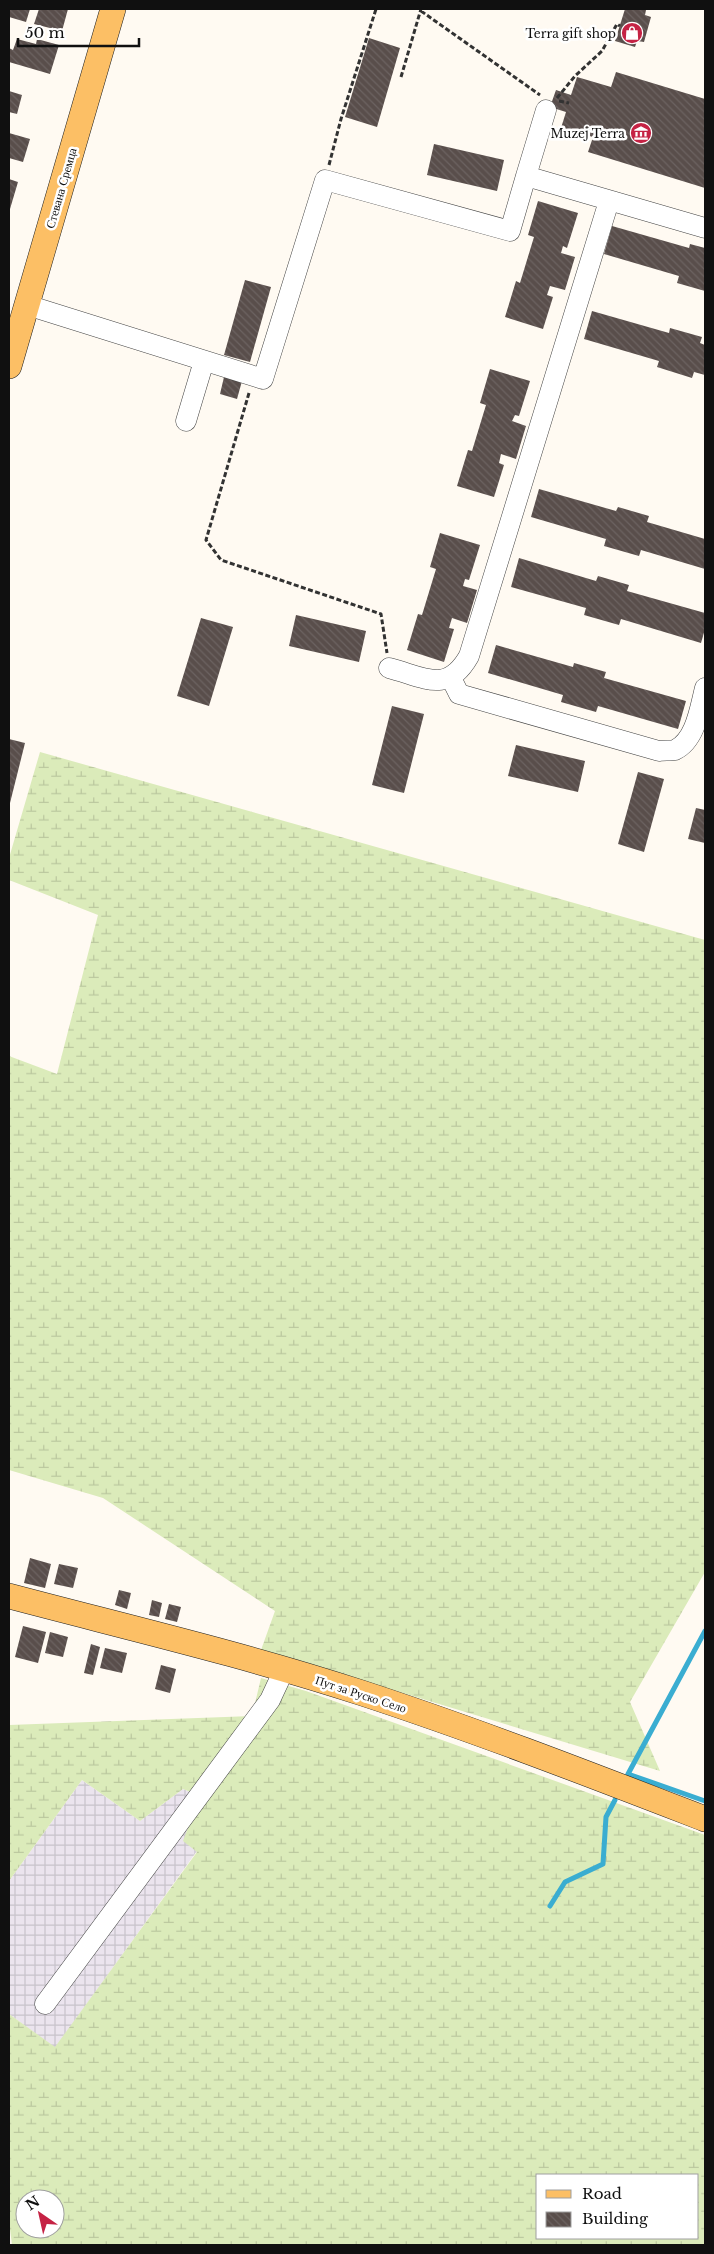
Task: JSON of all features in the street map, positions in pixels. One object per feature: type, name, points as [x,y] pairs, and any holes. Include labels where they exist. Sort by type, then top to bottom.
[{"type":"main road","name":"Стевана Сремца","points":[[9,366],[113,9]]},
{"type":"main road","name":"Пут за Руско Село","points":[[9,1596],[361,1692],[478,1733],[705,1819]]},
{"type":"lane","points":[[26,305],[263,379],[325,180],[510,232],[526,176],[550,105]]},
{"type":"lane","points":[[526,176],[705,228]]},
{"type":"lane","points":[[389,668],[434,680],[450,678],[458,673],[469,656],[609,201]]},
{"type":"lane","points":[[186,420],[204,361]]},
{"type":"lane","points":[[450,678],[459,694],[659,751],[675,750],[688,737],[695,725],[705,688]]},
{"type":"lane","points":[[45,2004],[270,1700],[284,1670]]},
{"type":"path","points":[[325,180],[340,119],[376,9]]},
{"type":"path","points":[[401,77],[421,10],[545,99],[550,105],[575,76],[602,50],[616,24],[620,26]]},
{"type":"path","points":[[254,376],[206,540],[221,560],[381,614],[389,668]]},
{"type":"shaded area","points":[[82,1780],[140,1821],[183,1789],[200,1796],[197,1851],[55,2048],[9,2014],[9,1881]]},
{"type":"green space","points":[[40,752],[705,940],[705,1572],[630,1702],[660,1771],[261,1650],[275,1611],[103,1498],[9,1470],[9,1056],[57,1074],[98,915],[9,880],[9,858]]},
{"type":"green space","points":[[261,1678],[306,1691],[705,1835],[705,2245],[12,2245],[9,2221],[9,2014],[55,2047],[197,1852],[183,1841],[200,1796],[183,1789],[140,1821],[82,1780],[9,1881],[9,1725],[252,1716]]},
{"type":"building","points":[[9,9],[30,9],[26,22],[9,17]]},
{"type":"building","points":[[39,9],[68,9],[62,31],[34,24]]},
{"type":"building","name":"Terra gift shop","points":[[625,9],[646,10],[645,15],[651,17],[644,42],[637,41],[635,47],[615,41]]},
{"type":"building","points":[[369,38],[400,48],[377,127],[345,117]]},
{"type":"building","points":[[17,39],[36,44],[37,39],[59,45],[50,74],[9,62],[9,48],[13,50]]},
{"type":"building","name":"Muzej Terra","points":[[616,72],[705,99],[705,188],[588,152],[593,137],[561,128],[566,112],[550,107],[556,90],[571,95],[577,77],[611,87]]},
{"type":"building","points":[[9,91],[22,95],[17,114],[9,112]]},
{"type":"building","points":[[9,133],[30,139],[23,162],[9,158]]},
{"type":"building","points":[[434,144],[504,160],[497,191],[427,175]]},
{"type":"building","points":[[9,179],[18,182],[10,209],[9,208]]},
{"type":"building","points":[[538,201],[578,213],[567,248],[563,246],[561,253],[575,257],[565,290],[550,286],[547,295],[553,297],[543,329],[505,317],[516,281],[520,283],[534,237],[528,235]]},
{"type":"building","points":[[612,226],[689,248],[690,244],[705,248],[705,291],[677,283],[679,276],[604,254]]},
{"type":"building","points":[[245,280],[271,287],[250,362],[224,355]]},
{"type":"building","points":[[592,311],[669,333],[670,328],[702,337],[700,343],[705,345],[705,375],[694,372],[692,378],[657,367],[659,361],[584,339]]},
{"type":"building","points":[[490,369],[530,381],[519,416],[515,415],[512,421],[526,426],[516,459],[501,454],[499,463],[504,465],[494,497],[457,486],[468,450],[472,451],[486,405],[480,403]]},
{"type":"building","points":[[224,377],[242,381],[237,399],[220,394]]},
{"type":"building","points":[[539,489],[616,511],[618,507],[649,516],[647,522],[705,539],[705,569],[641,550],[639,556],[604,546],[606,539],[531,517]]},
{"type":"building","points":[[440,533],[480,545],[469,580],[465,579],[463,586],[477,590],[467,623],[452,618],[449,628],[454,629],[444,662],[407,650],[418,614],[422,615],[436,569],[430,567]]},
{"type":"building","points":[[519,558],[596,581],[598,576],[629,585],[627,591],[705,613],[705,629],[701,643],[621,619],[619,625],[584,615],[586,608],[511,587]]},
{"type":"building","points":[[296,615],[366,631],[359,662],[289,646]]},
{"type":"building","points":[[201,618],[233,627],[209,706],[177,696]]},
{"type":"building","points":[[496,645],[573,667],[574,663],[606,672],[604,678],[686,701],[678,729],[598,706],[596,712],[561,702],[563,695],[488,673]]},
{"type":"building","points":[[392,706],[424,714],[404,793],[372,785]]},
{"type":"building","points":[[9,739],[25,743],[9,807]]},
{"type":"building","points":[[516,745],[585,761],[578,792],[508,776]]},
{"type":"building","points":[[638,772],[664,779],[644,852],[618,844]]},
{"type":"building","points":[[696,808],[705,810],[705,843],[688,839]]},
{"type":"building","points":[[30,1558],[51,1564],[45,1588],[24,1583]]},
{"type":"building","points":[[59,1564],[78,1568],[73,1588],[54,1584]]},
{"type":"building","points":[[119,1590],[131,1593],[127,1609],[115,1605]]},
{"type":"building","points":[[152,1600],[162,1603],[159,1617],[149,1615]]},
{"type":"building","points":[[169,1604],[181,1607],[177,1622],[165,1619]]},
{"type":"building","points":[[23,1626],[46,1632],[38,1663],[15,1657]]},
{"type":"building","points":[[50,1632],[68,1637],[63,1657],[45,1653]]},
{"type":"building","points":[[91,1644],[100,1647],[93,1675],[84,1673]]},
{"type":"building","points":[[105,1648],[127,1653],[122,1673],[100,1668]]},
{"type":"building","points":[[161,1665],[176,1669],[170,1693],[155,1689]]},
{"type":"waterway","points":[[705,1631],[628,1774],[705,1801]]},
{"type":"waterway","points":[[550,1906],[565,1882],[603,1864],[606,1817],[615,1800]]},
{"type":"place","name":"Terra gift shop","points":[[632,33]]},
{"type":"place","name":"Muzej Terra","points":[[641,133]]}]
